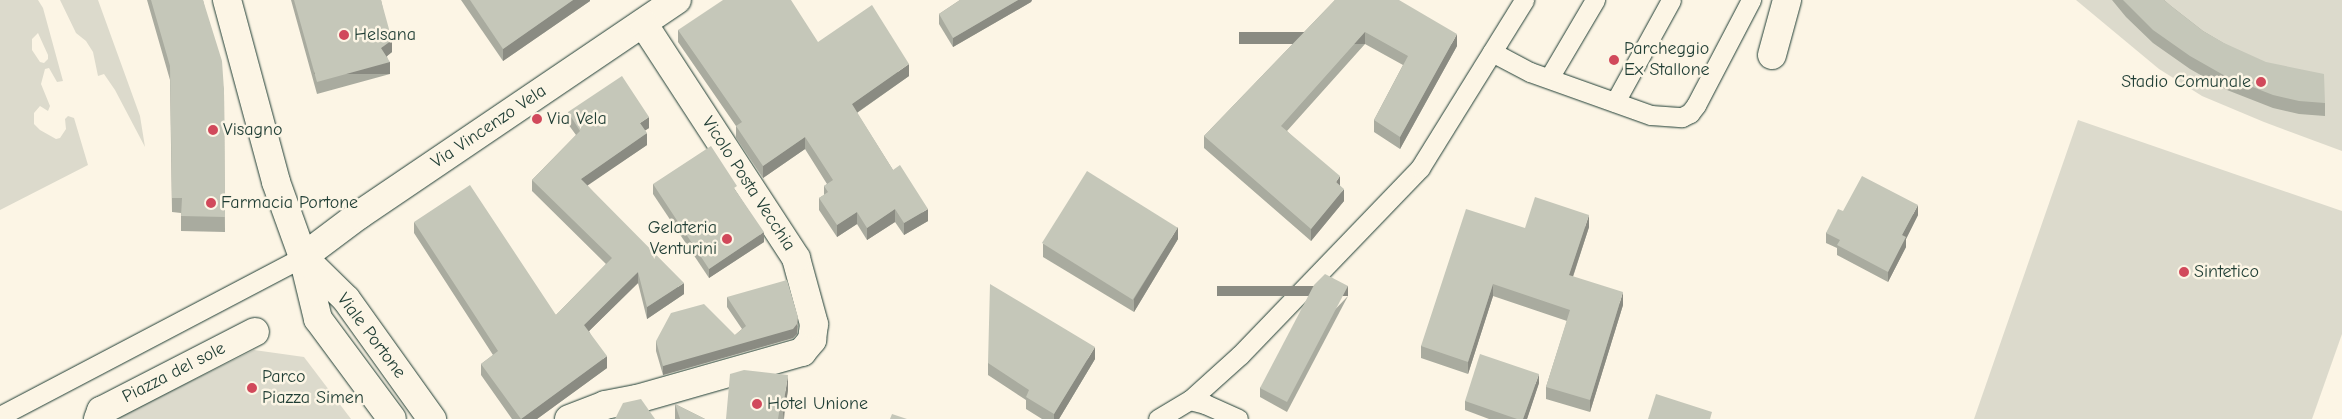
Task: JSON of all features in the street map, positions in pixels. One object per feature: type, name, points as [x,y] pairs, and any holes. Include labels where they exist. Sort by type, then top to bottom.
[{"type":"street","name":"Viale Portone","points":[[227,0],[276,182],[303,257],[318,319],[392,419]]},
{"type":"street","name":"Via Vincenzo Vela","points":[[303,257],[380,200],[678,0]]},
{"type":"street","points":[[1772,55],[1788,0]]},
{"type":"street","name":"Vicolo Posta Vecchia","points":[[569,419],[605,406],[637,399],[802,352],[812,340],[814,324],[796,258],[643,23]]},
{"type":"street","name":"Viale Portone","points":[[303,257],[346,299],[432,419]]},
{"type":"street","name":"Piazza del sole","points":[[98,419],[101,411],[255,332]]},
{"type":"lane","points":[[1158,419],[1190,400],[1240,354],[1420,168],[1524,0]]},
{"type":"lane","points":[[1549,78],[1595,0]]},
{"type":"lane","points":[[1615,102],[1671,0]]},
{"type":"lane","points":[[1492,52],[1530,72],[1651,115],[1682,118],[1690,113],[1750,0]]},
{"type":"lane","points":[[0,416],[303,257]]},
{"type":"lane","points":[[1190,400],[1205,404],[1238,419]]},
{"type":"shaded area","points":[[0,0],[38,0],[43,8],[63,81],[57,82],[49,68],[45,69],[41,84],[50,106],[48,111],[40,106],[34,113],[34,124],[40,130],[56,139],[60,138],[66,129],[65,119],[68,116],[74,118],[88,165],[0,210]],"holes":[[[38,33],[48,59],[44,63],[40,62],[32,50],[32,39]]]},
{"type":"shaded area","points":[[60,0],[98,0],[140,116],[145,147],[115,90],[104,74],[98,76],[93,52],[86,41],[76,33]]},
{"type":"shaded area","name":"Stadio Comunale","points":[[2076,0],[2342,0],[2342,151],[2264,122],[2202,96],[2159,69]]},
{"type":"shaded area","name":"Sintetico","points":[[2078,120],[2342,211],[2342,334],[2312,419],[1974,419]]},
{"type":"shaded area","name":"Parco Piazza Simen","points":[[254,350],[304,357],[351,419],[114,419]]},
{"type":"building","points":[[151,0],[203,0],[222,61],[225,217],[181,216],[182,198],[172,198],[170,66]]},
{"type":"building","points":[[294,0],[381,0],[392,40],[381,48],[390,62],[317,82]]},
{"type":"building","points":[[470,0],[573,0],[503,49]]},
{"type":"building","points":[[723,0],[791,0],[818,42],[872,5],[909,64],[852,104],[893,170],[900,165],[928,209],[904,223],[895,209],[867,228],[857,212],[837,225],[819,198],[828,192],[824,186],[833,180],[805,137],[763,166],[736,126],[742,122],[678,30]]},
{"type":"building","points":[[960,0],[1018,0],[953,38],[939,14]]},
{"type":"building","points":[[1335,0],[1399,0],[1457,34],[1400,137],[1374,120],[1408,56],[1365,32],[1281,126],[1340,176],[1336,182],[1344,189],[1311,229],[1204,136]]},
{"type":"building","points":[[2123,0],[2164,0],[2203,31],[2224,43],[2266,62],[2324,74],[2325,103],[2299,101],[2273,95],[2227,77],[2190,56],[2153,30]]},
{"type":"building","points":[[622,76],[649,117],[640,123],[647,133],[581,179],[684,283],[647,307],[638,272],[584,325],[607,356],[521,419],[481,364],[498,351],[414,222],[470,185],[556,315],[612,258],[532,180],[580,131],[568,112]]},
{"type":"building","points":[[711,146],[737,186],[734,188],[764,232],[709,269],[653,184]]},
{"type":"building","points":[[1087,171],[1178,228],[1133,300],[1042,243]]},
{"type":"building","points":[[1862,176],[1918,205],[1902,235],[1906,237],[1888,272],[1837,245],[1840,240],[1826,233],[1838,209],[1843,211]]},
{"type":"building","points":[[1535,197],[1589,215],[1569,275],[1623,292],[1590,400],[1546,387],[1570,310],[1493,284],[1468,362],[1421,346],[1466,209],[1525,228]]},
{"type":"building","points":[[1325,274],[1348,286],[1287,402],[1260,388],[1314,285]]},
{"type":"building","points":[[787,280],[798,317],[797,324],[793,329],[663,366],[656,341],[671,313],[704,304],[735,335],[746,326],[727,297]]},
{"type":"building","points":[[990,284],[1095,347],[1054,414],[1026,397],[1029,390],[988,363]]},
{"type":"building","points":[[1480,354],[1539,374],[1523,419],[1517,419],[1465,401]]},
{"type":"building","name":"Hotel Unione","points":[[744,370],[788,375],[783,407],[780,407],[778,419],[726,419],[730,374]]},
{"type":"building","points":[[1656,394],[1712,412],[1710,419],[1648,419]]},
{"type":"building","points":[[641,399],[655,419],[615,419],[623,403]]},
{"type":"building","points":[[675,404],[705,419],[680,419]]},
{"type":"building","points":[[892,414],[907,419],[890,419]]},
{"type":"place","name":"Helsana","points":[[344,35]]},
{"type":"place","name":"Parcheggio Ex Stallone","points":[[1614,60]]},
{"type":"place","name":"Stadio Comunale","points":[[2261,82]]},
{"type":"place","name":"Via Vela","points":[[537,119]]},
{"type":"place","name":"Visagno","points":[[213,130]]},
{"type":"place","name":"Farmacia Portone","points":[[211,203]]},
{"type":"place","name":"Gelateria Venturini","points":[[727,239]]},
{"type":"place","name":"Sintetico","points":[[2184,272]]},
{"type":"place","name":"Parco Piazza Simen","points":[[252,388]]},
{"type":"place","name":"Hotel Unione","points":[[757,404]]}]
